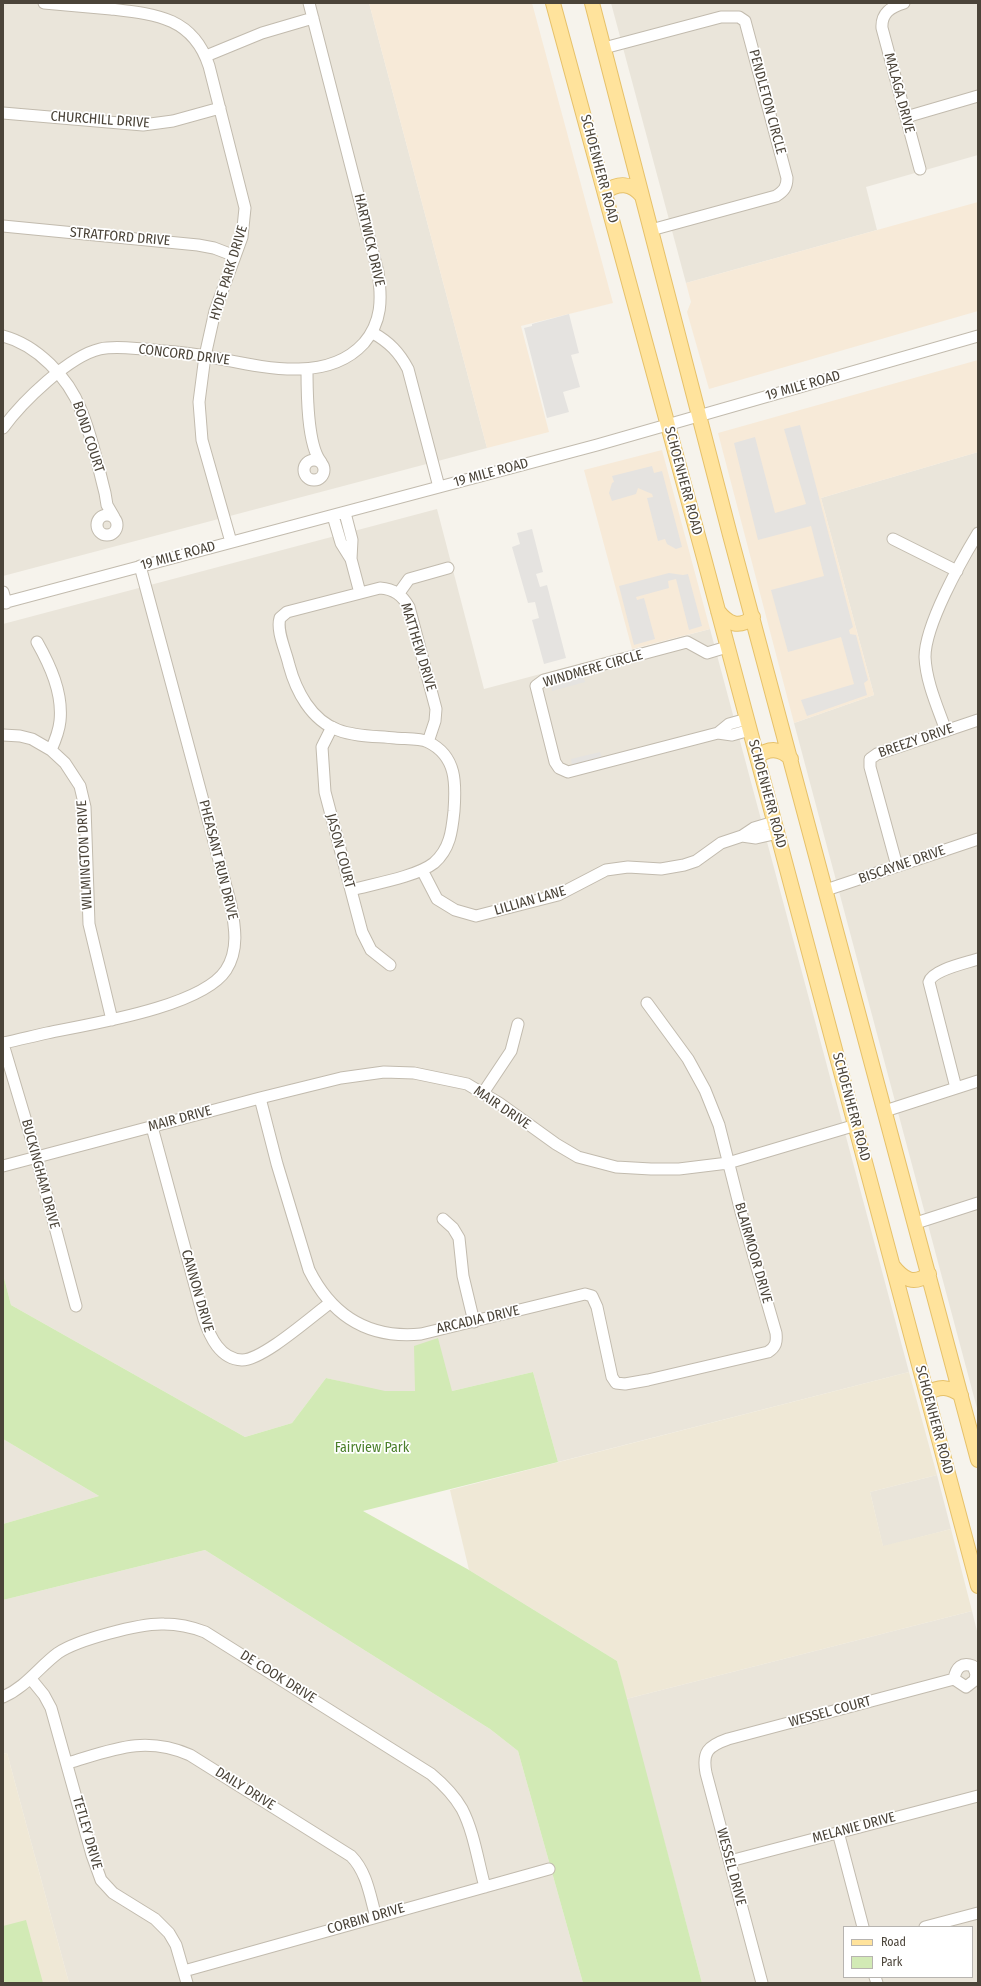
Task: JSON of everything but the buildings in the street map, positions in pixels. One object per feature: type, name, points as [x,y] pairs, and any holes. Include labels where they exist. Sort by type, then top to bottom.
[{"type":"main road","name":"SCHOENHERR ROAD","points":[[553,3],[776,827],[978,1586]]},
{"type":"main road","points":[[592,3],[699,415],[916,1223],[978,1460]]},
{"type":"main road","points":[[605,192],[612,187],[623,184],[636,189],[642,196]]},
{"type":"main road","points":[[718,611],[726,621],[734,625],[744,623],[753,617]]},
{"type":"main road","points":[[757,757],[765,751],[773,749],[786,754],[791,759]]},
{"type":"main road","points":[[893,1266],[899,1274],[910,1281],[919,1280],[929,1274]]},
{"type":"main road","points":[[928,1394],[942,1388],[954,1390],[961,1395]]},
{"type":"street","name":"HYDE PARK DRIVE","points":[[44,3],[149,13],[178,24],[195,39],[206,56],[245,208],[244,228],[219,298],[205,356],[199,402],[202,440],[231,542]]},
{"type":"street","name":"HARTWICK DRIVE","points":[[309,3],[378,272],[381,292],[380,308],[373,333]]},
{"type":"street","name":"MALAGA DRIVE","points":[[904,3],[889,9],[884,16],[882,28],[920,169]]},
{"type":"street","name":"PENDLETON CIRCLE","points":[[604,48],[721,17],[739,17],[745,21],[787,178],[787,186],[776,196],[651,230]]},
{"type":"street","points":[[206,56],[262,33],[313,18]]},
{"type":"street","points":[[906,117],[978,96]]},
{"type":"street","name":"CHURCHILL DRIVE","points":[[3,113],[143,125],[173,121],[220,108]]},
{"type":"street","name":"STRATFORD DRIVE","points":[[3,226],[198,245],[214,248],[235,256]]},
{"type":"street","points":[[373,333],[391,345],[401,357],[408,369],[439,487]]},
{"type":"street","name":"CONCORD DRIVE","points":[[3,428],[20,408],[57,374],[79,358],[101,349],[126,348],[205,356],[262,366],[307,369],[326,366],[344,360],[361,346],[373,333]]},
{"type":"street","points":[[3,336],[28,346],[39,354],[57,374]]},
{"type":"street","name":"19 MILE ROAD","points":[[4,599],[140,566],[345,513],[597,445],[978,336]]},
{"type":"street","points":[[307,369],[308,412],[314,451],[324,468],[323,475],[314,480],[308,479],[304,473],[304,467],[314,451]]},
{"type":"street","name":"BOND COURT","points":[[57,374],[72,391],[81,409],[105,493],[107,505],[114,516]]},
{"type":"street","points":[[308,462],[314,460],[321,462]]},
{"type":"street","points":[[101,516],[114,516],[117,522],[116,529],[108,535],[101,533],[97,528],[97,522],[107,505]]},
{"type":"street","points":[[345,513],[352,540],[351,559]]},
{"type":"street","points":[[333,516],[341,542],[351,559],[360,593]]},
{"type":"street","points":[[946,731],[930,684],[925,658],[926,648],[931,626],[957,571],[978,533]]},
{"type":"street","points":[[893,539],[957,571]]},
{"type":"street","name":"PHEASANT RUN DRIVE","points":[[3,1044],[112,1020],[185,999],[210,986],[226,970],[231,960],[235,940],[231,905],[140,566]]},
{"type":"street","points":[[399,593],[409,579],[448,568]]},
{"type":"street","name":"MATTHEW DRIVE","points":[[332,727],[315,714],[300,693],[293,679],[279,622],[280,618],[287,612],[380,588],[389,588],[399,593],[409,607],[436,709],[436,721],[428,742]]},
{"type":"street","points":[[37,642],[52,672],[60,708],[60,721],[51,750]]},
{"type":"street","name":"WINDMERE CIRCLE","points":[[727,647],[707,653],[687,642],[544,680],[536,686],[555,762],[559,768],[572,771],[718,733],[729,724],[748,724]]},
{"type":"street","name":"BREEZY DRIVE","points":[[897,866],[870,767],[870,759],[877,754],[978,720]]},
{"type":"street","points":[[332,727],[357,734],[428,742],[447,759],[452,768],[456,785],[450,840],[445,851],[433,863],[422,870],[351,890]]},
{"type":"street","name":"JASON COURT","points":[[332,727],[322,747],[325,792],[365,940],[371,950],[390,965]]},
{"type":"street","name":"WILMINGTON DRIVE","points":[[3,735],[26,738],[51,750],[74,775],[83,796],[85,807],[89,924],[112,1020]]},
{"type":"street","name":"LILLIAN LANE","points":[[422,870],[437,899],[455,910],[476,916],[558,895],[606,870],[628,867],[661,869],[684,865],[696,860],[721,844],[742,836],[754,828],[776,827]]},
{"type":"street","name":"BISCAYNE DRIVE","points":[[826,890],[978,839]]},
{"type":"street","points":[[956,1088],[929,982],[930,978],[936,973],[978,959]]},
{"type":"street","name":"BLAIRMOOR DRIVE","points":[[647,1003],[688,1059],[704,1090],[719,1125],[728,1163],[776,1333],[776,1343]]},
{"type":"street","points":[[483,1093],[511,1051],[518,1024]]},
{"type":"street","name":"BUCKINGHAM DRIVE","points":[[3,1044],[36,1157],[76,1306]]},
{"type":"street","name":"MAIR DRIVE","points":[[3,1166],[341,1078],[395,1071],[414,1072],[460,1083],[483,1093],[556,1144],[578,1157],[616,1166],[651,1169],[704,1167],[728,1163],[856,1125]]},
{"type":"street","points":[[885,1111],[978,1081]]},
{"type":"street","name":"ARCADIA DRIVE","points":[[260,1098],[277,1164],[304,1256],[317,1285],[330,1303],[363,1326],[393,1334],[421,1334],[585,1294],[592,1296],[597,1307],[612,1377],[616,1384],[625,1384],[768,1352],[774,1349],[776,1343]]},
{"type":"street","name":"CANNON DRIVE","points":[[152,1127],[204,1320],[215,1345],[224,1354],[236,1359],[252,1358],[278,1343],[330,1303]]},
{"type":"street","points":[[916,1223],[978,1203]]},
{"type":"street","points":[[443,1219],[453,1228],[460,1238],[463,1276],[474,1322]]},
{"type":"street","name":"DE COOK DRIVE","points":[[3,1697],[31,1679],[60,1652],[89,1639],[162,1623],[183,1626],[205,1632],[432,1774],[450,1792],[462,1809],[469,1828],[485,1887]]},
{"type":"street","name":"TETLEY DRIVE","points":[[31,1679],[44,1695],[51,1708],[68,1763],[92,1855],[101,1880],[113,1893],[162,1925],[176,1945],[187,1983]]},
{"type":"street","name":"WESSEL COURT","points":[[707,1750],[728,1739],[954,1679]]},
{"type":"street","name":"DAILY DRIVE","points":[[68,1763],[115,1749],[144,1744],[168,1746],[190,1754],[351,1856],[365,1878],[376,1916]]},
{"type":"street","name":"WESSEL DRIVE","points":[[707,1750],[705,1757],[706,1773],[762,1983]]},
{"type":"street","name":"MELANIE DRIVE","points":[[730,1861],[978,1796]]},
{"type":"street","points":[[838,1832],[863,1926]]},
{"type":"street","name":"CORBIN DRIVE","points":[[184,1971],[376,1916],[549,1869]]},
{"type":"street","points":[[929,1926],[978,1913]]},
{"type":"shaded area","points":[[3,3],[369,3],[487,448],[3,576]]},
{"type":"shaded area","points":[[369,3],[532,3],[613,303],[521,326],[549,432],[487,448]]},
{"type":"shaded area","points":[[611,3],[978,3],[978,155],[866,187],[877,230],[686,283]]},
{"type":"shaded area","points":[[978,202],[978,311],[709,389],[687,312],[691,302],[686,283]]},
{"type":"shaded area","points":[[569,314],[579,353],[571,355],[580,387],[563,392],[569,412],[547,418],[524,328],[532,326],[532,324]]},
{"type":"shaded area","points":[[978,360],[978,452],[821,498],[874,695],[794,723],[718,433]]},
{"type":"shaded area","points":[[800,425],[853,627],[849,630],[850,634],[856,635],[868,680],[864,683],[867,695],[807,716],[801,700],[854,684],[841,637],[788,652],[771,590],[824,576],[811,526],[758,540],[734,443],[755,437],[775,513],[806,504],[784,429]]},
{"type":"shaded area","points":[[662,450],[710,629],[632,649],[584,470]]},
{"type":"shaded area","points":[[978,452],[978,1412],[794,723],[874,695],[821,498]]},
{"type":"shaded area","points":[[652,466],[654,473],[662,471],[682,547],[676,549],[667,544],[665,539],[658,541],[647,498],[653,497],[652,494],[638,488],[636,494],[612,501],[609,493],[612,483],[614,482],[612,476]]},
{"type":"shaded area","points":[[437,509],[484,689],[710,629],[909,1372],[558,1462],[533,1372],[452,1391],[415,1346],[415,1391],[385,1392],[326,1378],[292,1423],[245,1437],[11,1305],[3,1274],[3,624]]},
{"type":"shaded area","points":[[532,529],[543,572],[536,574],[540,587],[547,585],[566,658],[544,664],[532,620],[539,618],[535,602],[528,603],[512,547],[520,544],[517,533]]},
{"type":"shaded area","points":[[669,573],[683,575],[688,574],[702,626],[689,630],[676,579],[668,581],[669,588],[636,597],[637,600],[644,598],[655,639],[634,645],[619,586]]},
{"type":"shaded area","points":[[583,675],[585,682],[552,691],[550,683]]},
{"type":"shaded area","points":[[600,752],[602,759],[572,766],[571,759]]},
{"type":"shaded area","points":[[909,1372],[937,1475],[870,1492],[883,1546],[951,1529],[972,1611],[626,1699],[617,1661],[469,1570],[450,1490]]},
{"type":"shaded area","points":[[3,1439],[99,1496],[3,1524]]},
{"type":"shaded area","points":[[937,1475],[951,1529],[883,1547],[870,1492]]},
{"type":"shaded area","points":[[205,1550],[490,1729],[518,1751],[583,1983],[69,1983],[7,1753],[3,1754],[3,1600]]},
{"type":"shaded area","points":[[972,1611],[978,1635],[978,1983],[702,1983],[626,1699]]},
{"type":"shaded area","points":[[7,1753],[69,1983],[3,1983],[3,1754]]},
{"type":"green space","name":"Fairview Park","points":[[3,1274],[11,1305],[245,1437],[292,1423],[326,1378],[385,1391],[415,1391],[414,1346],[438,1338],[452,1391],[533,1372],[558,1462],[363,1511],[469,1570],[617,1661],[702,1983],[583,1983],[518,1751],[490,1729],[205,1550],[3,1600],[3,1524],[99,1496],[3,1439]]},
{"type":"green space","points":[[26,1920],[43,1983],[3,1983],[3,1926]]}]
